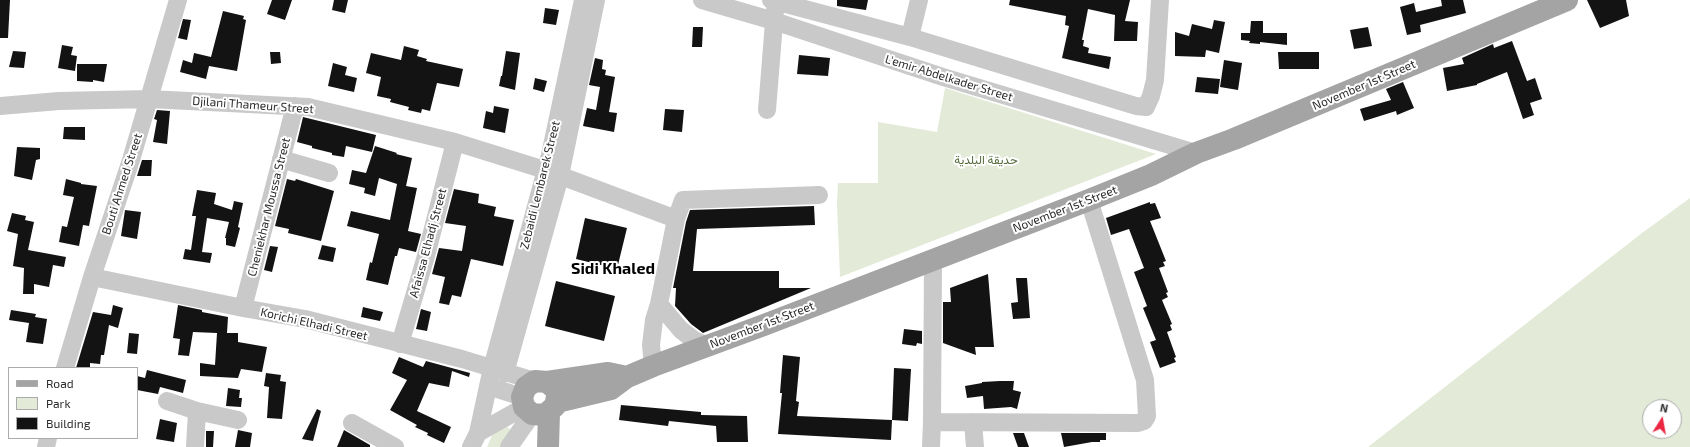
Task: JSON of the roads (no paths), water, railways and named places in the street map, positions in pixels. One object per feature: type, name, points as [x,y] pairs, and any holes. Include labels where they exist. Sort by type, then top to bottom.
[{"type":"main road","name":"November 1st Street","points":[[538,401],[608,373],[627,377],[1089,200],[1152,175],[1196,153],[1234,139],[1567,0]]},
{"type":"main road","points":[[538,401],[538,435],[542,447]]},
{"type":"main road","points":[[538,401],[548,447]]},
{"type":"street","name":"Bouti Ahmed Street","points":[[65,367],[92,277],[122,190],[178,0]]},
{"type":"street","name":"Zebaidi Lembarek Street","points":[[474,440],[488,386],[499,371],[553,173],[583,0]]},
{"type":"street","points":[[553,173],[596,0]]},
{"type":"street","name":"L'emir Abdelkader Street","points":[[702,0],[774,21],[943,77],[1196,153]]},
{"type":"street","points":[[910,37],[919,0]]},
{"type":"street","points":[[767,110],[774,21],[773,1],[910,37],[1136,106],[1146,106],[1151,96],[1155,80],[1160,0]]},
{"type":"street","name":"Djilani Thameur Street","points":[[0,106],[59,102],[148,99],[308,107],[455,142],[553,173],[676,219]]},
{"type":"street","name":"Cheniekhar Moussa Street","points":[[243,308],[295,106]]},
{"type":"street","name":"Afaissa Elhadj Street","points":[[400,344],[426,256],[455,142]]},
{"type":"street","points":[[282,159],[329,173]]},
{"type":"street","points":[[653,366],[651,345],[654,320],[659,304],[676,219],[684,199],[819,195]]},
{"type":"street","points":[[932,422],[1138,423],[1144,421],[1148,416],[1145,380],[1089,200]]},
{"type":"street","points":[[931,447],[933,260]]},
{"type":"street","name":"Korichi Elhadi Street","points":[[92,277],[243,308],[305,319],[499,371],[538,401]]},
{"type":"street","points":[[659,304],[681,330],[694,340],[708,346]]},
{"type":"street","points":[[488,386],[538,401]]},
{"type":"street","points":[[167,401],[197,411],[238,420]]},
{"type":"street","points":[[474,440],[538,401]]},
{"type":"street","points":[[509,447],[538,401]]},
{"type":"street","points":[[195,447],[197,411]]},
{"type":"street","points":[[973,422],[975,447]]},
{"type":"street","points":[[352,424],[395,447]]},
{"type":"district","name":"Sidi Khaled","points":[[613,269]]},
{"type":"park label","name":"حديقة البلدية","points":[[986,160]]}]
